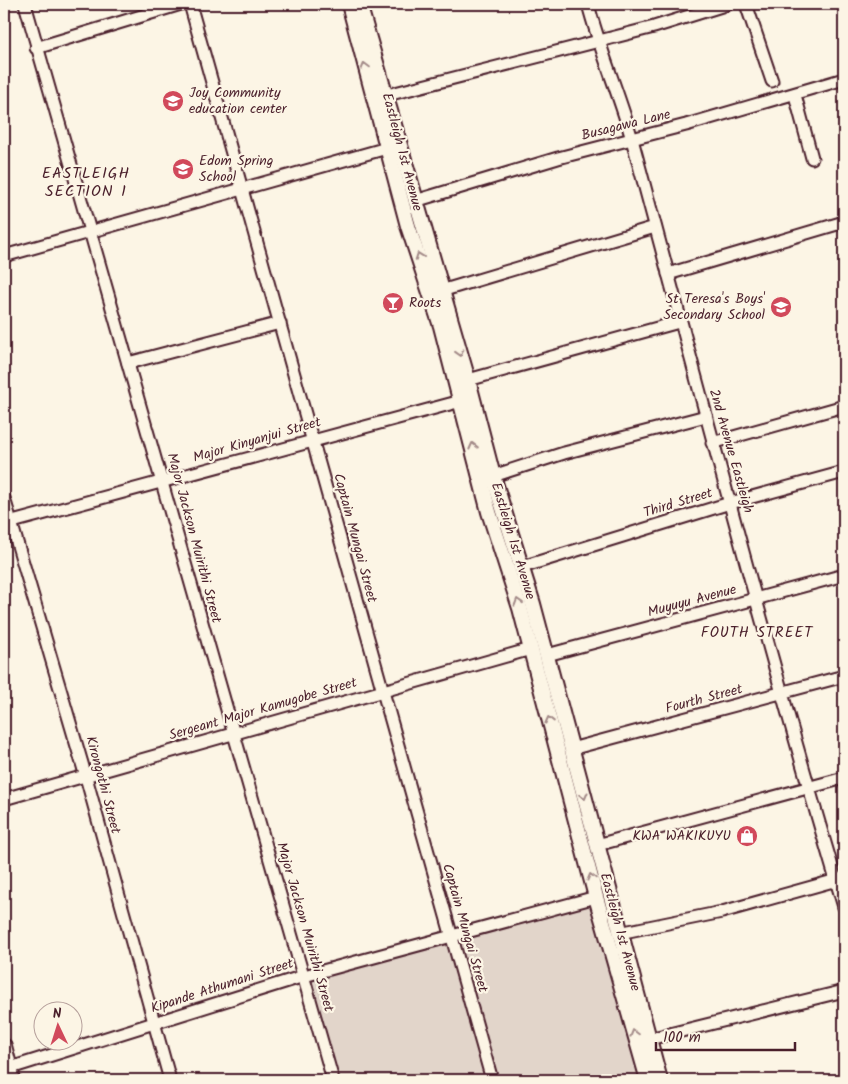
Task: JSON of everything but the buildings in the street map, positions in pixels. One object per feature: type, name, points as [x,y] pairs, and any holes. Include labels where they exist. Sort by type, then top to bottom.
[{"type":"main road","name":"Eastleigh 1st Avenue","points":[[349,4],[393,147],[489,512],[531,649],[596,897],[648,1080]]},
{"type":"main road","name":"Eastleigh 1st Avenue","points":[[359,4],[387,95],[393,147],[415,201],[468,380],[493,476],[522,567],[660,1080]]},
{"type":"main road","points":[[4,1046],[9,1073]]},
{"type":"street","name":"Major Jackson Muirithi Street","points":[[25,4],[36,48],[163,482],[232,734],[304,976],[332,1080]]},
{"type":"street","points":[[36,48],[182,4]]},
{"type":"street","name":"Captain Mungai Street","points":[[190,4],[492,1080]]},
{"type":"street","name":"2nd Avenue Eastleigh","points":[[588,4],[598,41],[632,139],[712,443],[758,599],[810,788],[840,879],[844,907]]},
{"type":"street","points":[[387,95],[654,27],[728,4]]},
{"type":"street","points":[[746,4],[772,81]]},
{"type":"street","name":"Busagawa Lane","points":[[415,201],[558,158],[795,95],[844,79]]},
{"type":"street","points":[[795,95],[812,158]]},
{"type":"street","points":[[4,256],[393,147]]},
{"type":"street","points":[[668,274],[844,222]]},
{"type":"street","points":[[441,291],[655,227]]},
{"type":"street","points":[[468,380],[680,322]]},
{"type":"street","points":[[128,363],[280,323]]},
{"type":"street","name":"Major Kinyanjui Street","points":[[7,524],[461,400]]},
{"type":"street","points":[[712,443],[844,406]]},
{"type":"street","points":[[493,476],[582,448],[706,416]]},
{"type":"street","name":"Third Street","points":[[522,567],[730,504],[844,472]]},
{"type":"street","name":"Kirongothi Street","points":[[4,498],[7,524],[86,777],[170,1080]]},
{"type":"street","name":"Muyuyu Avenue","points":[[547,655],[844,575]]},
{"type":"street","name":"Sergeant Major Kamugobe Street","points":[[4,799],[531,649]]},
{"type":"street","name":"Fourth Street","points":[[571,749],[844,676]]},
{"type":"street","points":[[597,845],[844,778]]},
{"type":"street","points":[[619,933],[722,912],[840,879]]},
{"type":"street","name":"Kipande Athumani Street","points":[[9,1073],[153,1024],[304,976],[596,897]]},
{"type":"street","points":[[649,1039],[844,990]]},
{"type":"shaded area","points":[[596,897],[647,1080],[332,1080],[304,976]]},
{"type":"place","name":"Joy Community education center","points":[[173,101]]},
{"type":"place","name":"Edom Spring School","points":[[183,169]]},
{"type":"place","name":"Roots","points":[[393,303]]},
{"type":"place","name":"St Teresa's Boys' Secondary School","points":[[781,307]]},
{"type":"place","name":"KWA WAKIKUYU","points":[[747,836]]},
{"type":"district","name":"EASTLEIGH SECTION 1","points":[[86,182]]},
{"type":"district","name":"FOUTH STREET","points":[[757,633]]}]
